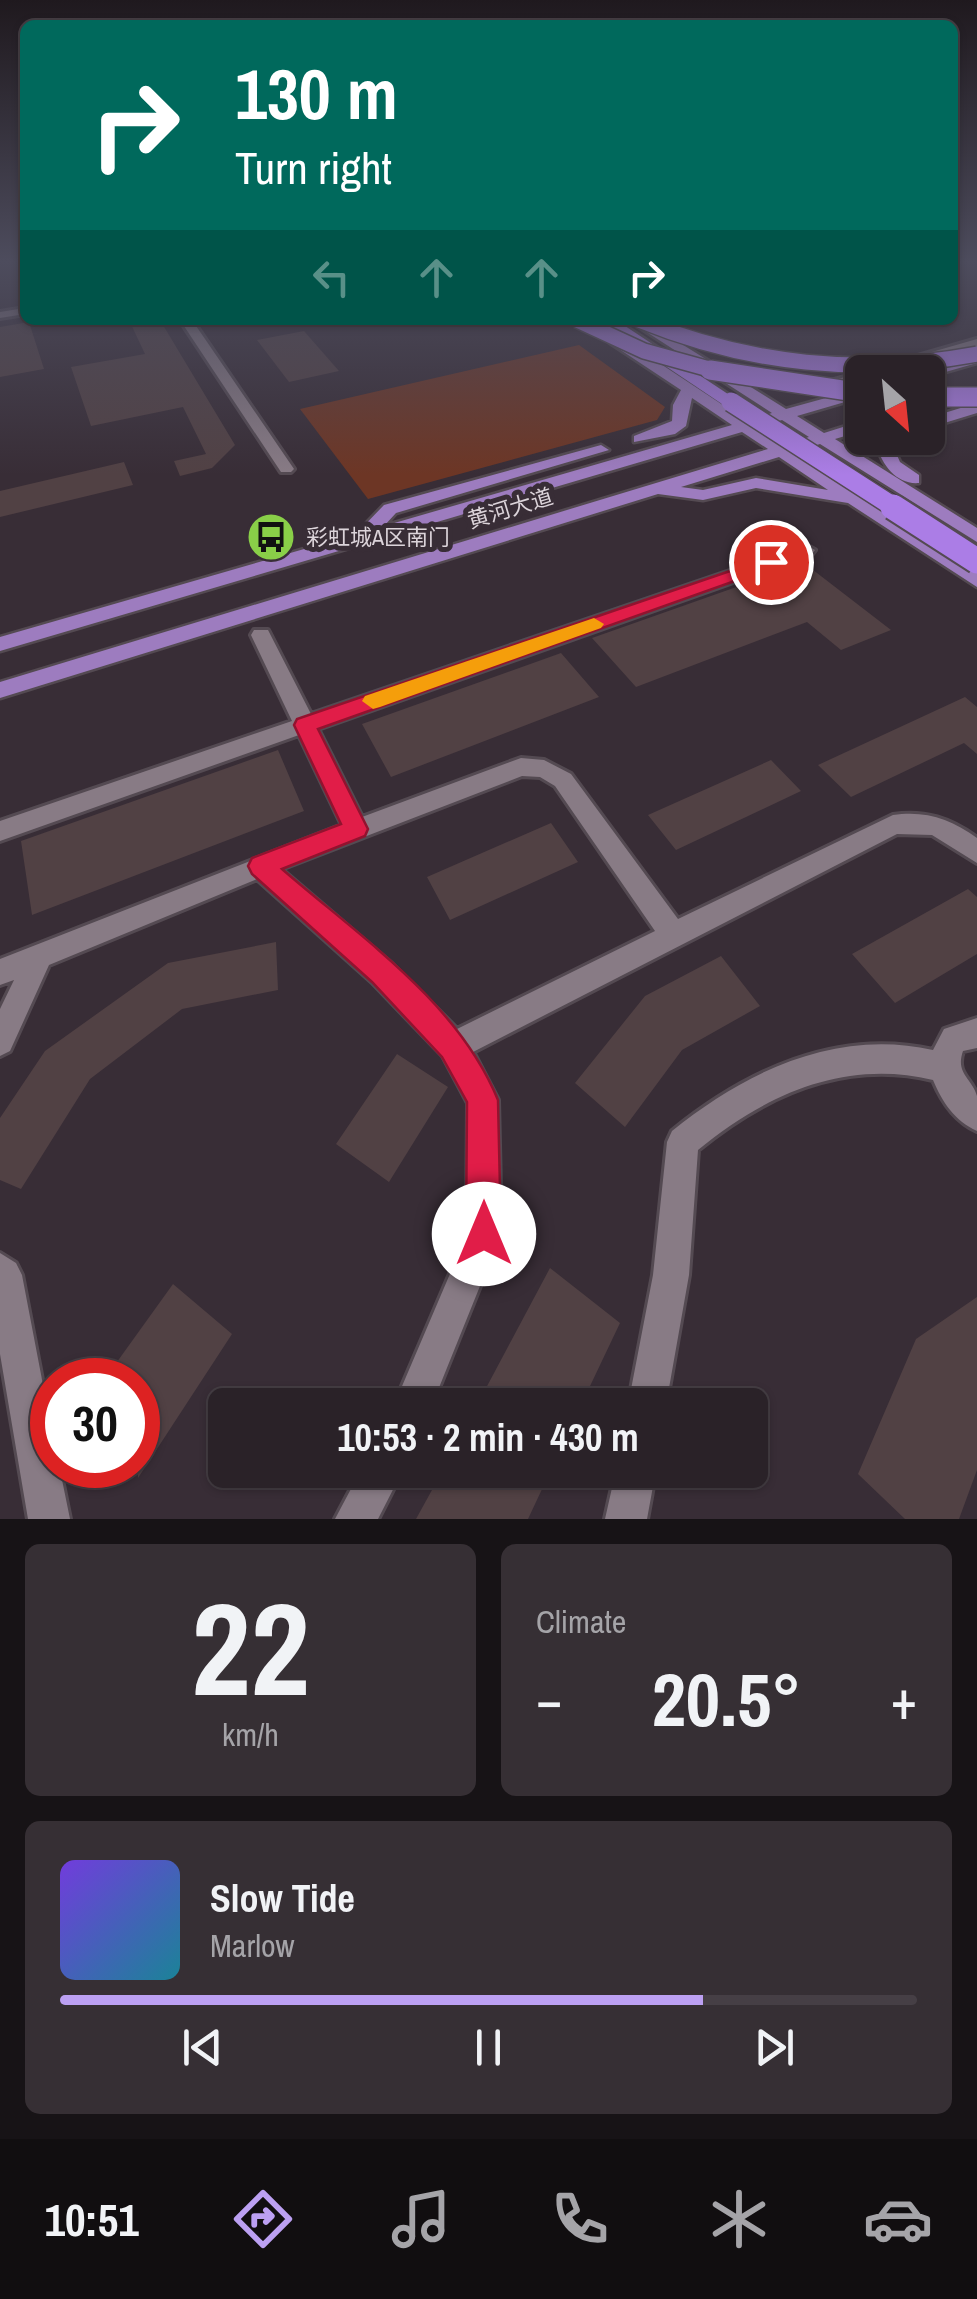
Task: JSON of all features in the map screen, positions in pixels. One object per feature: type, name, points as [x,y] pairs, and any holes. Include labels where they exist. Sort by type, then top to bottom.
[{"type":"highway","points":[[605,334],[692,364],[788,384],[845,391]]},
{"type":"highway","points":[[626,334],[977,561]]},
{"type":"highway","points":[[644,334],[977,544]]},
{"type":"highway","points":[[674,334],[704,345],[803,363],[904,366],[977,357]]},
{"type":"highway","points":[[945,396],[977,394]]},
{"type":"main road","points":[[607,334],[977,581]]},
{"type":"main road","points":[[659,334],[977,536]]},
{"type":"main road","points":[[945,367],[977,357]]},
{"type":"main road","points":[[752,376],[780,387],[812,388],[845,380]]},
{"type":"main road","points":[[361,538],[390,510],[669,431],[680,424],[681,405],[689,389]]},
{"type":"main road","points":[[945,402],[977,394]]},
{"type":"main road","name":"黄河大道","points":[[0,644],[845,398]]},
{"type":"main road","points":[[828,402],[845,417]]},
{"type":"main road","points":[[945,417],[977,408]]},
{"type":"main road","name":"黄河大道","points":[[0,690],[845,430]]},
{"type":"main road","points":[[705,438],[722,443],[742,464]]},
{"type":"main road","points":[[610,448],[659,451]]},
{"type":"main road","points":[[887,455],[896,468],[977,518]]},
{"type":"main road","points":[[655,490],[703,495],[756,482],[854,499]]},
{"type":"street","points":[[195,334],[286,470]]},
{"type":"street","points":[[934,355],[977,342]]},
{"type":"street","points":[[0,831],[806,550]]},
{"type":"street","points":[[261,636],[356,829]]},
{"type":"street","points":[[0,972],[260,866],[521,767],[544,769],[563,780],[674,935]]},
{"type":"street","points":[[453,1046],[893,825],[910,821],[932,823],[955,833],[977,852]]},
{"type":"street","points":[[260,866],[382,973],[453,1046],[483,1100],[484,1234],[420,1388]]},
{"type":"street","points":[[0,1041],[39,956]]},
{"type":"street","points":[[977,1034],[954,1038],[946,1050],[944,1066],[950,1085],[977,1115]]},
{"type":"street","points":[[650,1388],[671,1275],[682,1142],[720,1109],[790,1072],[890,1058],[944,1066]]},
{"type":"street","points":[[0,1271],[4,1275],[49,1519]]},
{"type":"street","points":[[356,1519],[373,1488]]},
{"type":"street","points":[[626,1519],[632,1488]]},
{"type":"shaded area","points":[[579,345],[665,407],[657,420],[368,499],[300,409]]},
{"type":"building","points":[[0,334],[33,334],[44,369],[0,377]]},
{"type":"building","points":[[136,334],[168,334],[235,445],[212,468],[180,476],[174,461],[206,454],[183,407],[91,426],[71,367],[145,354]]},
{"type":"building","points":[[307,334],[339,371],[289,382],[257,340]]},
{"type":"building","points":[[124,462],[133,485],[0,517],[0,491]]},
{"type":"building","points":[[804,563],[891,630],[841,650],[807,622],[636,687],[592,638]]},
{"type":"building","points":[[561,653],[599,697],[391,777],[362,724]]},
{"type":"building","points":[[965,697],[977,707],[977,754],[964,743],[851,797],[818,765]]},
{"type":"building","points":[[278,750],[304,811],[32,915],[21,841]]},
{"type":"building","points":[[771,760],[801,791],[676,850],[648,815]]},
{"type":"building","points":[[551,823],[578,862],[450,920],[427,877]]},
{"type":"building","points":[[968,889],[977,897],[977,954],[895,1003],[852,954]]},
{"type":"building","points":[[276,942],[278,990],[182,1009],[90,1079],[21,1189],[0,1180],[0,1118],[45,1051],[168,963]]},
{"type":"building","points":[[721,956],[760,1006],[682,1050],[625,1127],[575,1083],[645,996]]},
{"type":"building","points":[[397,1054],[448,1087],[389,1182],[336,1144]]},
{"type":"building","points":[[550,1268],[620,1323],[589,1388],[486,1388]]},
{"type":"building","points":[[173,1284],[232,1334],[160,1444],[160,1358],[120,1358]]},
{"type":"building","points":[[977,1297],[977,1470],[959,1519],[905,1519],[858,1474],[916,1339]]},
{"type":"building","points":[[433,1488],[543,1488],[528,1519],[416,1519]]},
{"type":"slow traffic","points":[[373,701],[594,624]]},
{"type":"place","name":"彩虹城A区南门","points":[[271,537]]},
{"type":"route","points":[[484,1234],[483,1100],[453,1046],[382,973],[260,866],[356,829],[305,725],[771,562]]}]
